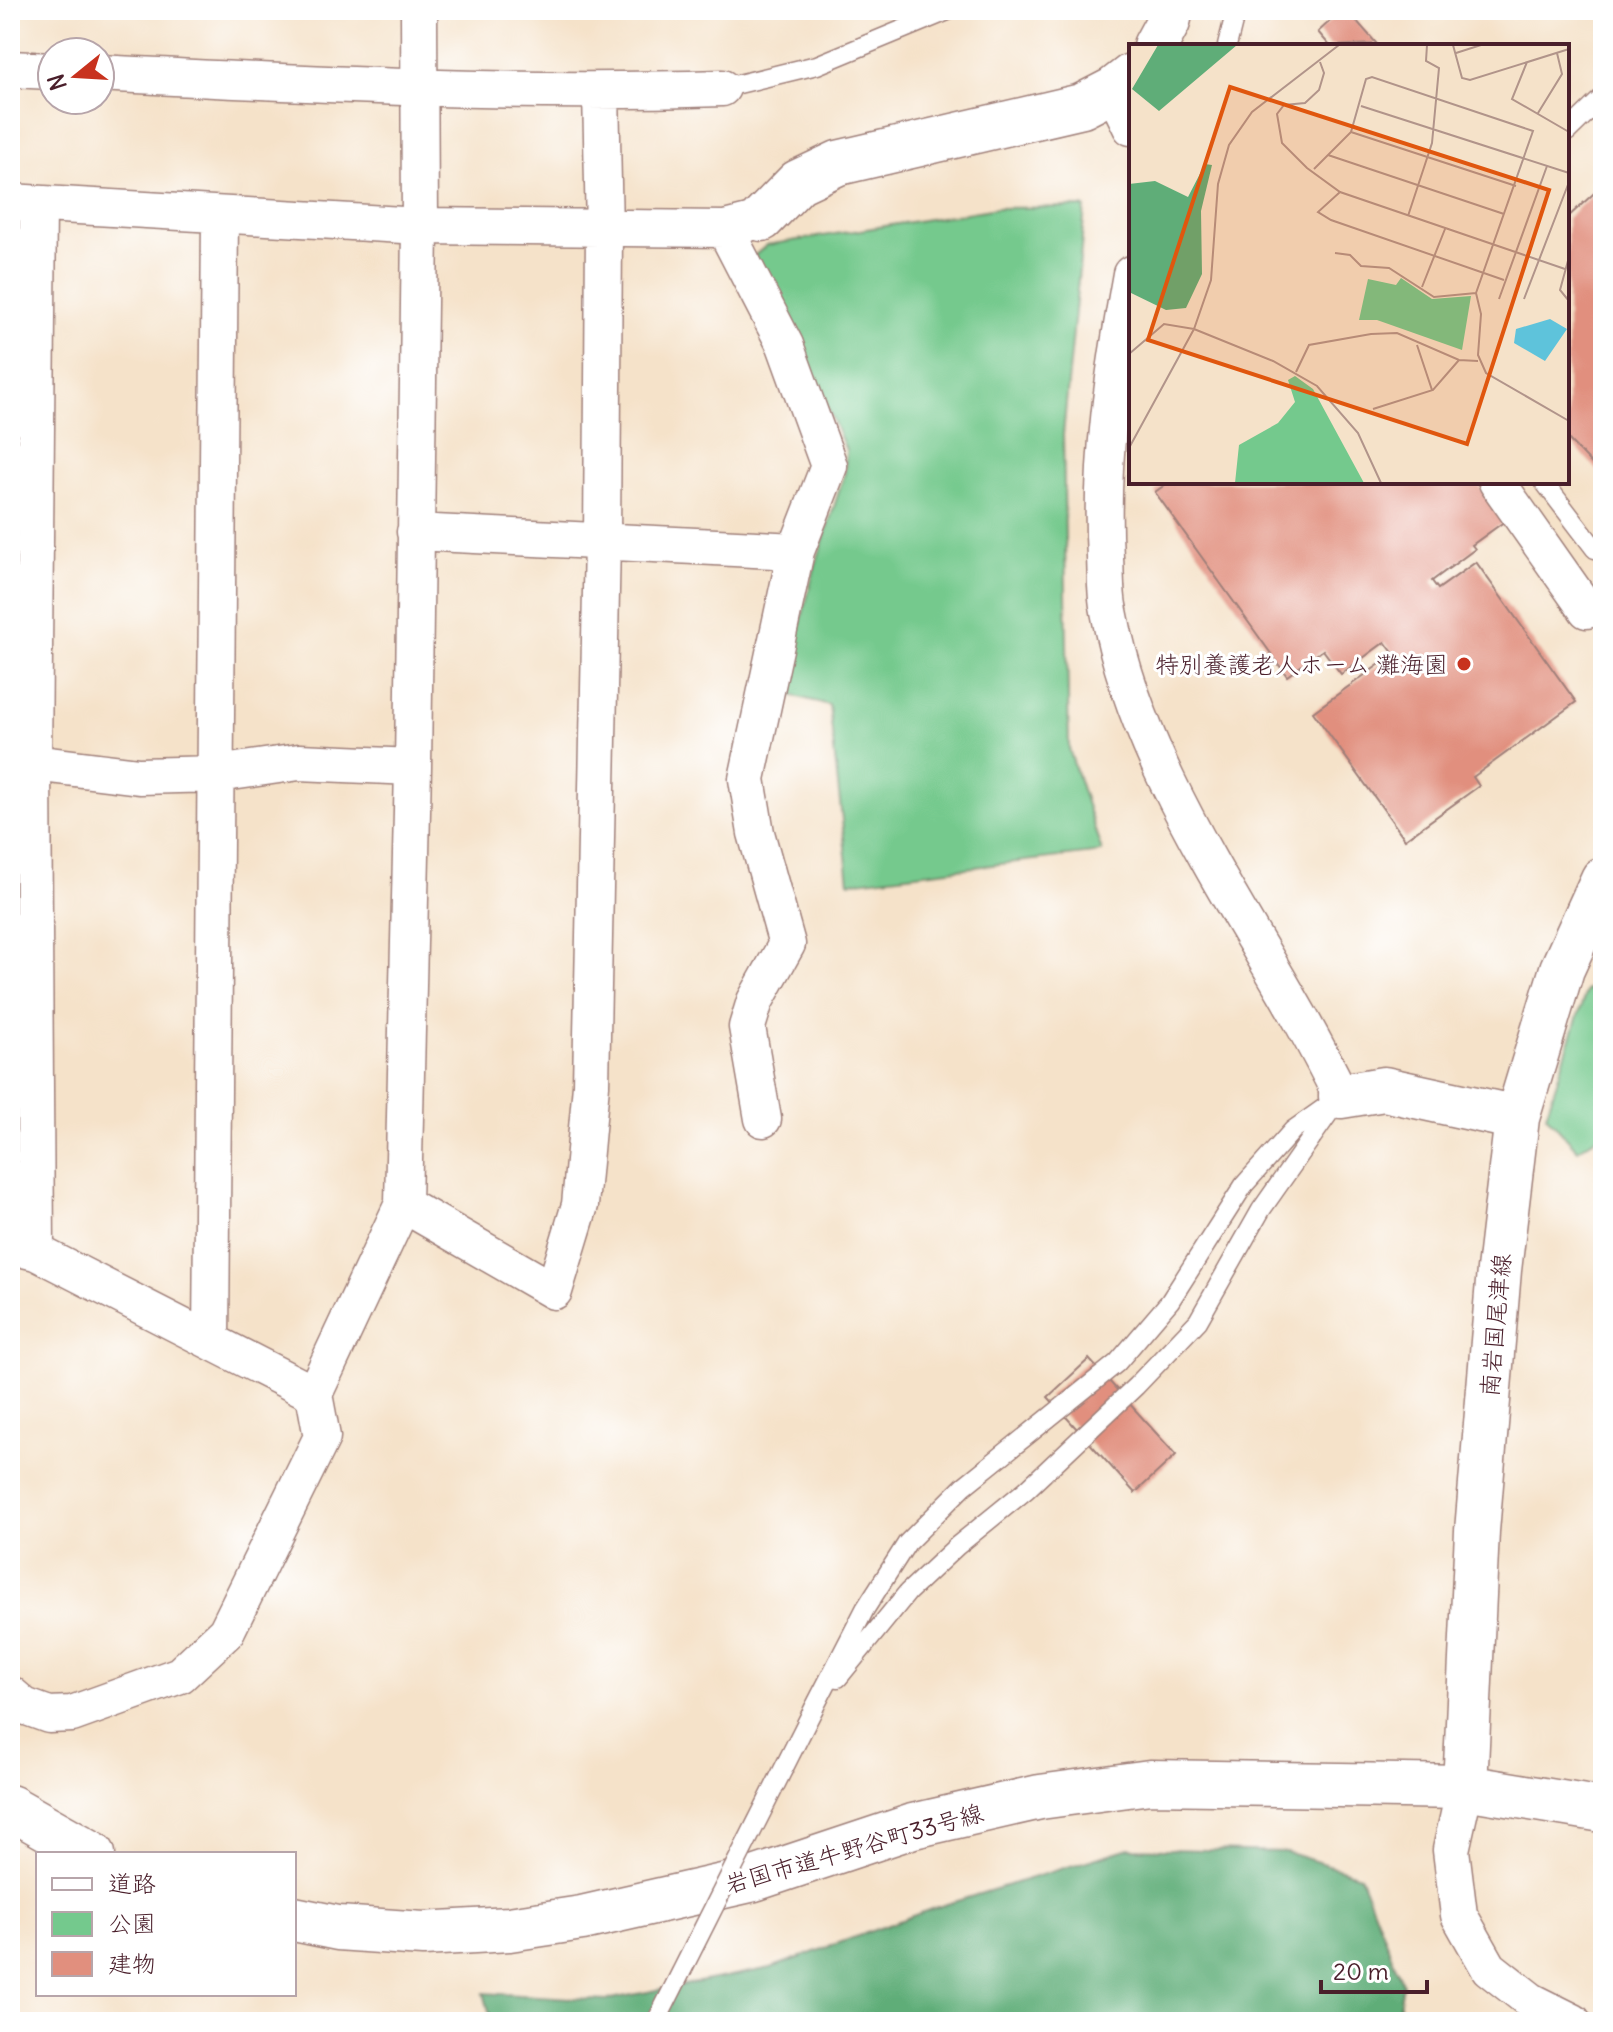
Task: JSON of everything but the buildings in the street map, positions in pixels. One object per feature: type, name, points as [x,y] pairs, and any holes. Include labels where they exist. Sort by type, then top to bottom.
[{"type":"street","points":[[10,1694],[24,1706],[49,1715],[72,1714],[180,1675],[226,1632],[322,1437],[314,1394],[403,1204],[413,767],[420,226],[419,10]]},
{"type":"street","points":[[1156,44],[1171,10]]},
{"type":"street","points":[[10,69],[36,70]]},
{"type":"street","points":[[116,74],[418,89],[601,92],[722,88]]},
{"type":"street","points":[[403,1204],[554,1291],[580,1205],[591,1085],[602,541],[604,230],[601,92]]},
{"type":"street","points":[[314,1394],[23,1249],[24,203],[420,226],[604,230],[744,224],[798,182],[838,163],[1125,98]]},
{"type":"street","points":[[211,1341],[220,215]]},
{"type":"street","points":[[744,224],[829,466],[796,551],[747,779],[756,833],[787,944],[755,1001],[747,1027],[763,1119]]},
{"type":"street","points":[[1129,285],[1112,376],[1103,496],[1108,610],[1126,678],[1158,760],[1217,878],[1317,1044],[1341,1096],[1384,1089],[1517,1118]]},
{"type":"street","points":[[1498,484],[1587,610]]},
{"type":"street","points":[[415,532],[796,551]]},
{"type":"street","points":[[22,763],[139,776],[217,774],[299,762],[413,767]]},
{"type":"street","name":"南岩国尾津線","points":[[1465,1787],[1478,1516],[1499,1270],[1517,1118],[1562,969],[1603,879]]},
{"type":"street","name":"岩国市道牛野谷町33号線","points":[[296,1919],[338,1928],[423,1934],[509,1929],[582,1918],[754,1879],[913,1826],[1040,1797],[1150,1782],[1465,1787],[1603,1810]]},
{"type":"street","points":[[1465,1787],[1451,1850],[1459,1915],[1489,1968],[1531,2001],[1573,2022]]},
{"type":"street","points":[[10,1807],[89,1852]]},
{"type":"lane","points":[[722,88],[817,65],[950,10]]},
{"type":"lane","points":[[1228,44],[1236,10]]},
{"type":"lane","points":[[1569,130],[1603,97]]},
{"type":"lane","points":[[1546,484],[1595,549],[1603,542]]},
{"type":"lane","points":[[814,1708],[908,1592],[957,1546],[1026,1490],[1136,1386],[1198,1321],[1261,1210],[1341,1096]]},
{"type":"lane","points":[[656,2022],[865,1609],[907,1543],[964,1486],[1117,1363],[1170,1301],[1244,1185],[1293,1130],[1341,1096]]},
{"type":"green space","points":[[1085,207],[1063,435],[1069,749],[1102,852],[849,882],[829,705],[783,693],[815,567],[845,472],[846,450],[781,301],[754,256],[767,245],[997,208]]},
{"type":"green space","points":[[1603,978],[1603,1133],[1578,1150],[1546,1115],[1586,991]]},
{"type":"green space","points":[[1129,1848],[1286,1852],[1360,1875],[1403,1985],[1396,2022],[492,2022],[484,1993],[606,2000],[771,1968],[934,1908]]},
{"type":"place","name":"特別養護老人ホーム 灘海園","points":[[1464,664]]}]
